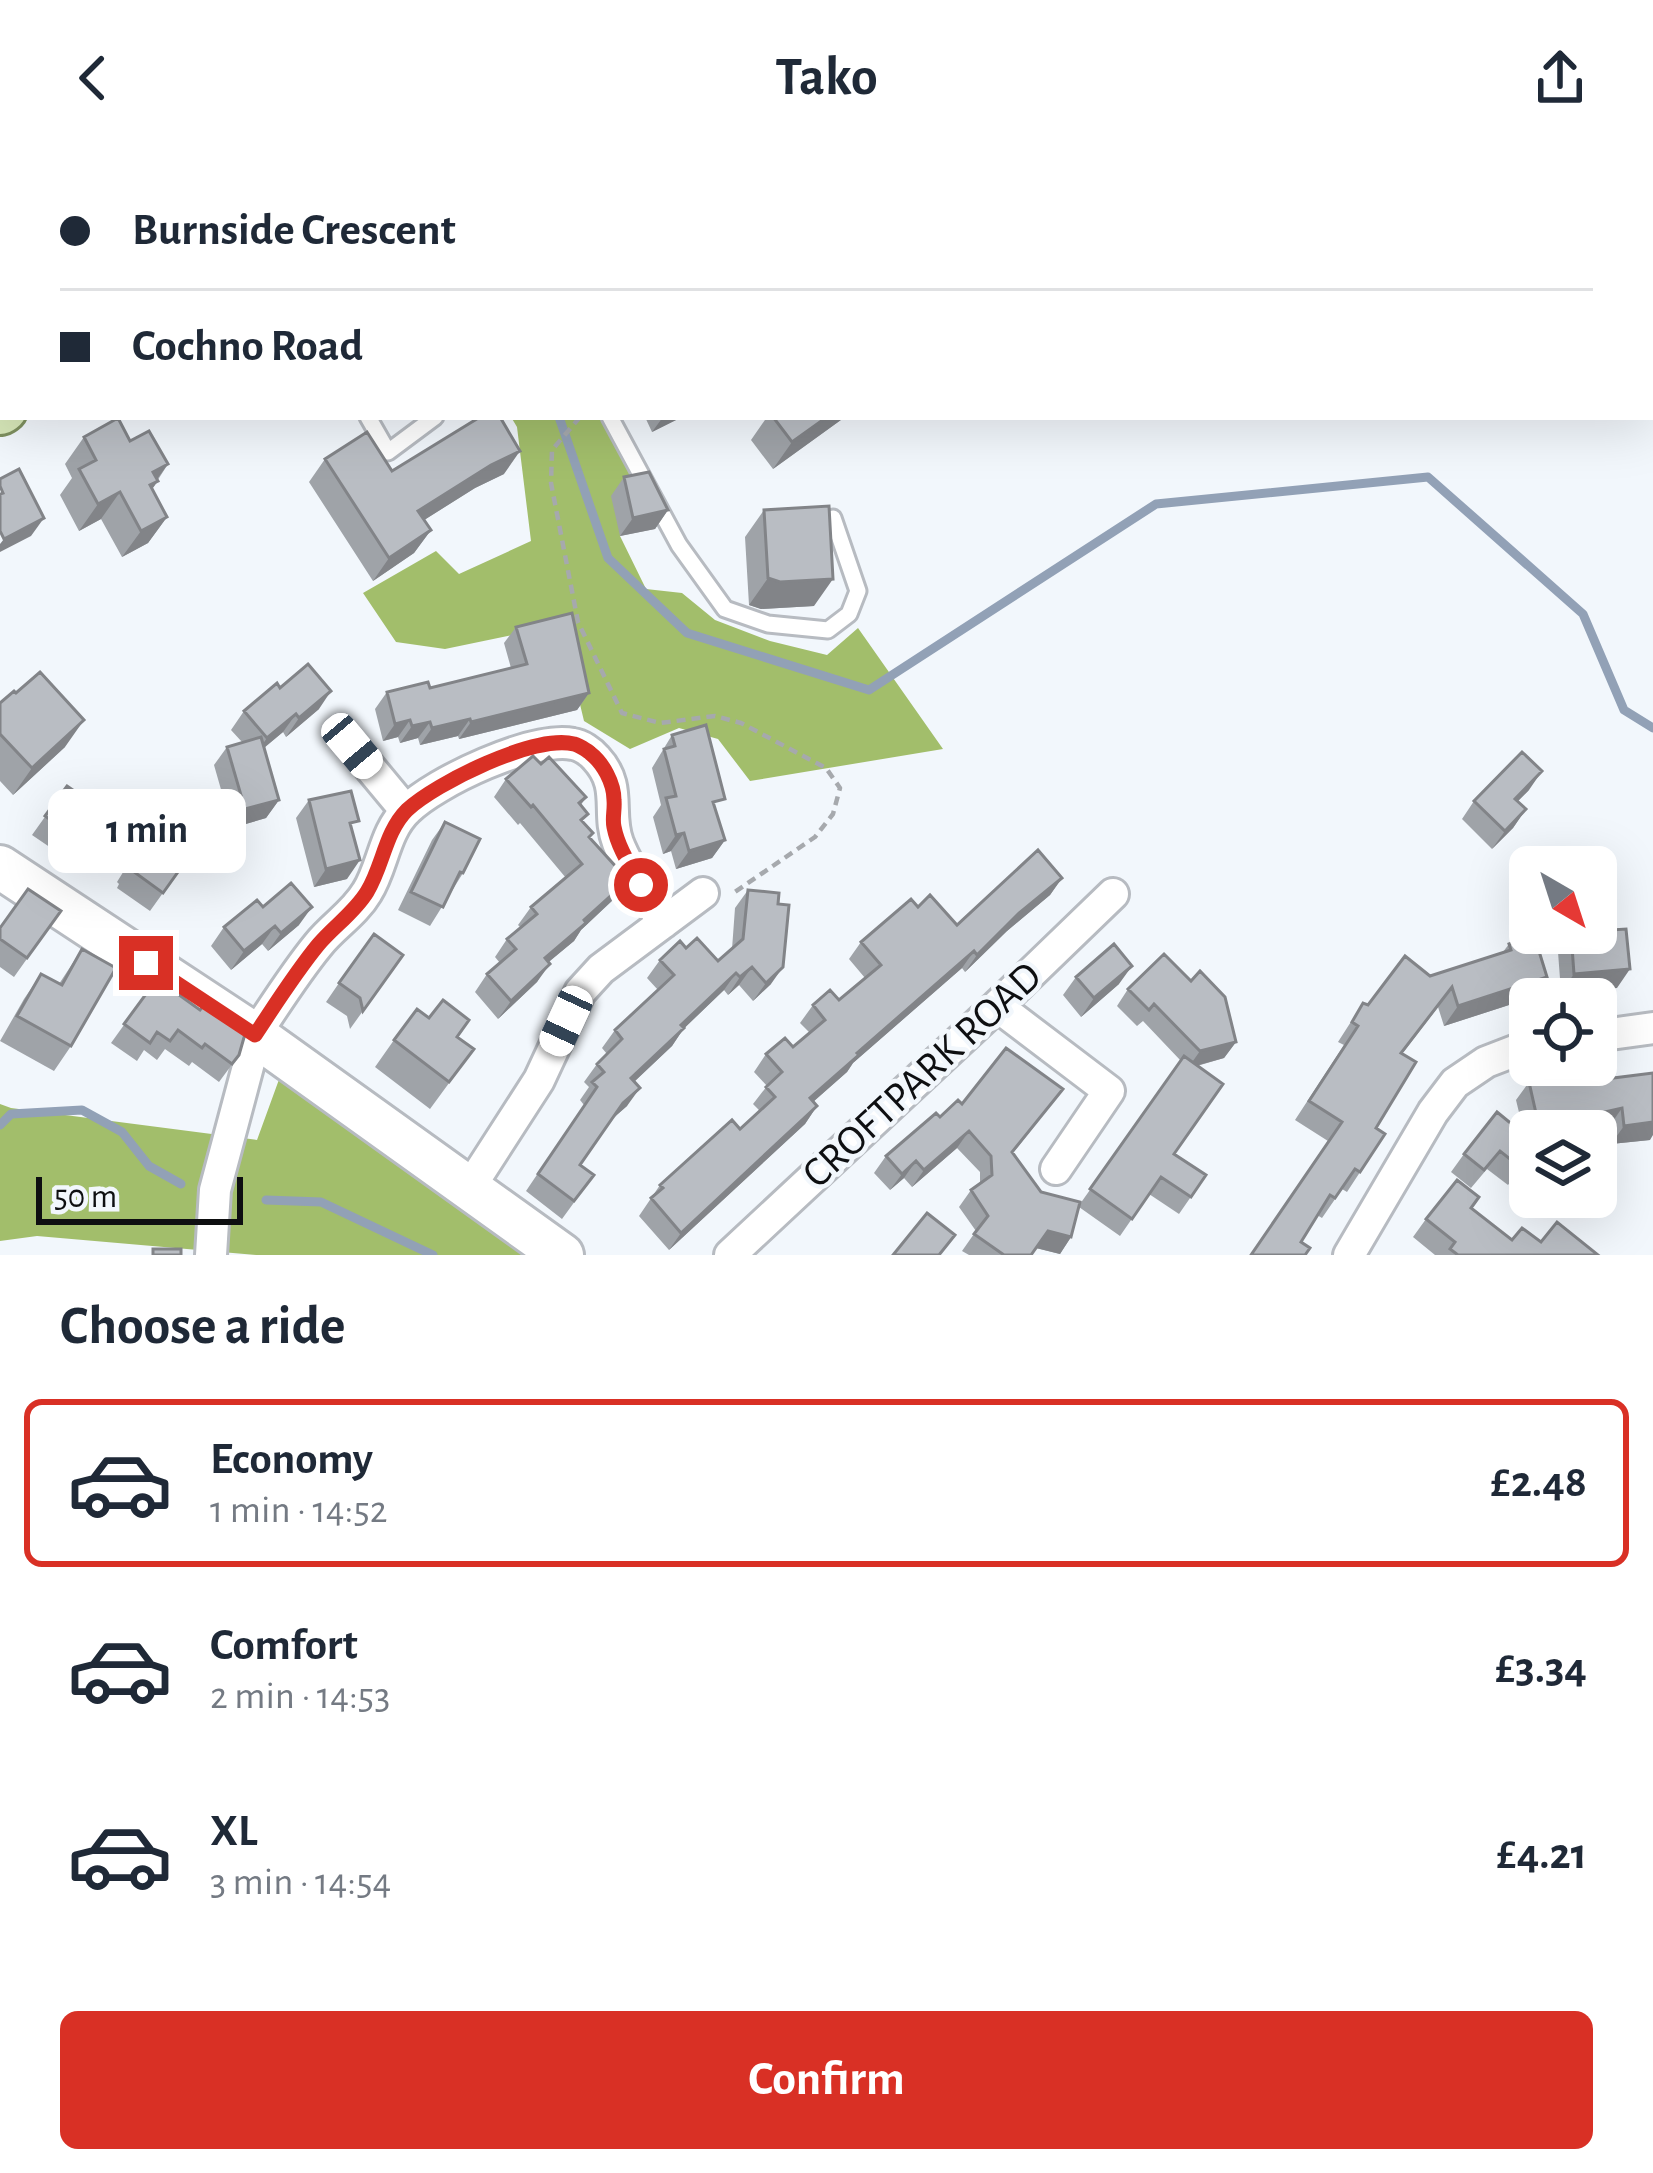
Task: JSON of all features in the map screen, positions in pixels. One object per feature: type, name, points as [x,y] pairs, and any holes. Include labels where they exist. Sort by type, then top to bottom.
[{"type":"street","points":[[211,1255],[214,1190],[252,1047],[312,952],[354,912],[371,887],[386,843],[406,811],[452,780],[514,752],[546,744],[576,744],[594,755],[607,772],[615,798],[612,824],[620,847],[663,923]]},
{"type":"street","points":[[352,746],[406,811]]},
{"type":"street","points":[[0,867],[252,1047],[470,1187],[562,1255]]},
{"type":"street","points":[[470,1187],[539,1080],[580,992],[602,969],[703,893]]},
{"type":"street","name":"CROFTPARK ROAD","points":[[730,1255],[1113,894]]},
{"type":"street","points":[[997,1006],[1109,1091],[1056,1169]]},
{"type":"street","points":[[1617,1033],[1653,1028]]},
{"type":"street","points":[[1349,1255],[1455,1083],[1509,1053]]},
{"type":"lane","points":[[370,420],[388,452],[431,420]]},
{"type":"lane","points":[[612,420],[679,545],[725,608],[768,624],[828,630],[849,614],[858,591],[833,518]]},
{"type":"path","points":[[577,420],[551,450],[551,483],[578,622],[622,713],[660,723],[715,716],[741,723],[826,768],[840,788],[833,814],[814,837],[728,896],[703,893]]},
{"type":"green space","points":[[513,420],[609,420],[646,488],[620,536],[646,589],[682,593],[715,620],[770,641],[827,655],[858,628],[943,749],[750,781],[718,739],[679,728],[630,749],[584,721],[561,625],[445,649],[396,642],[363,593],[436,551],[459,574],[531,541]]},
{"type":"green space","points":[[281,1074],[526,1255],[256,1255],[37,1236],[0,1241],[0,1104],[257,1140]]},
{"type":"building","points":[[114,420],[119,420],[130,441],[149,431],[168,464],[153,472],[158,481],[150,485],[167,517],[141,531],[120,492],[98,504],[79,469],[96,460],[84,437]]},
{"type":"building","points":[[475,420],[502,420],[520,451],[418,511],[431,530],[389,558],[325,459],[367,432],[392,471]]},
{"type":"building","points":[[775,420],[823,420],[792,442]]},
{"type":"building","points":[[19,469],[44,518],[4,539],[0,479]]},
{"type":"building","points":[[649,472],[668,510],[633,518],[624,477]]},
{"type":"building","points":[[829,506],[833,579],[780,582],[768,578],[764,510]]},
{"type":"building","points":[[572,613],[589,693],[471,722],[432,728],[430,722],[395,724],[387,692],[428,682],[430,688],[527,664],[516,627]]},
{"type":"building","points":[[308,664],[331,691],[267,738],[244,711]]},
{"type":"building","points":[[40,672],[84,720],[32,768],[0,734],[0,703]]},
{"type":"building","points":[[706,725],[725,799],[713,802],[725,840],[689,851],[684,833],[676,835],[666,798],[676,796],[664,749],[675,746],[672,735]]},
{"type":"building","points":[[261,737],[279,800],[245,809],[227,747]]},
{"type":"building","points":[[1522,752],[1542,771],[1515,799],[1526,809],[1505,831],[1474,801]]},
{"type":"building","points":[[533,756],[541,764],[549,757],[586,797],[579,803],[588,814],[581,820],[593,833],[589,837],[628,880],[545,958],[550,964],[511,1001],[487,974],[516,949],[507,939],[537,914],[531,907],[582,864],[506,779]]},
{"type":"building","points":[[67,786],[122,824],[106,847],[94,838],[88,847],[45,816]]},
{"type":"building","points":[[351,791],[359,821],[350,823],[360,860],[326,869],[309,800]]},
{"type":"building","points":[[445,822],[480,839],[443,907],[411,892]]},
{"type":"building","points":[[146,835],[185,862],[163,893],[130,869]]},
{"type":"building","points":[[1038,850],[1062,878],[857,1053],[810,1098],[817,1106],[681,1233],[651,1198],[732,1120],[740,1129],[775,1097],[766,1087],[782,1072],[766,1054],[785,1038],[793,1047],[825,1020],[813,1005],[830,990],[839,1000],[881,965],[861,942],[911,899],[918,907],[930,895],[957,925]]},
{"type":"building","points":[[291,883],[312,907],[281,933],[275,926],[244,951],[224,927],[257,900],[263,907]]},
{"type":"building","points":[[28,889],[61,911],[27,958],[0,939],[0,928]]},
{"type":"building","points":[[748,890],[779,893],[778,904],[789,905],[783,967],[766,983],[752,967],[740,977],[736,973],[631,1078],[640,1088],[623,1103],[580,1165],[594,1175],[574,1201],[538,1174],[597,1087],[592,1082],[604,1072],[597,1064],[622,1039],[615,1030],[674,975],[660,960],[680,941],[686,948],[697,938],[718,961],[743,939]]},
{"type":"building","points":[[1626,929],[1630,969],[1574,974],[1573,954],[1617,954],[1617,930]]},
{"type":"building","points":[[374,934],[403,955],[363,1011],[360,998],[339,983]]},
{"type":"building","points":[[1114,944],[1132,966],[1094,998],[1076,977]]},
{"type":"building","points":[[82,949],[116,968],[71,1046],[17,1016],[41,974],[62,985]]},
{"type":"building","points":[[1509,951],[1540,954],[1547,977],[1509,978],[1509,989],[1458,1006],[1452,987],[1401,1053],[1416,1062],[1376,1128],[1385,1134],[1360,1172],[1355,1169],[1335,1198],[1330,1195],[1301,1242],[1310,1248],[1305,1255],[1251,1255],[1342,1122],[1309,1101],[1358,1026],[1352,1022],[1363,1003],[1368,1005],[1405,956],[1430,976]]},
{"type":"building","points":[[1164,954],[1191,981],[1200,971],[1225,997],[1236,1042],[1200,1051],[1154,1004],[1149,1010],[1128,989]]},
{"type":"building","points":[[157,979],[245,1034],[232,1064],[178,1030],[170,1041],[157,1032],[150,1043],[124,1024]]},
{"type":"building","points":[[443,1000],[469,1020],[457,1037],[474,1049],[449,1082],[394,1040],[417,1009],[429,1018]]},
{"type":"building","points":[[1006,1048],[1063,1089],[1012,1152],[1041,1192],[1080,1202],[1071,1237],[1048,1231],[1031,1255],[1004,1255],[974,1234],[988,1216],[971,1190],[992,1175],[991,1156],[969,1131],[924,1170],[916,1161],[902,1174],[886,1156],[936,1113],[940,1117],[958,1100],[962,1104]]},
{"type":"building","points":[[1184,1056],[1223,1084],[1174,1154],[1206,1175],[1191,1197],[1161,1177],[1132,1219],[1090,1189]]},
{"type":"building","points":[[1653,1073],[1653,1122],[1624,1126],[1622,1108],[1535,1110],[1530,1086],[1617,1086],[1617,1078]]},
{"type":"building","points":[[1497,1112],[1509,1122],[1509,1158],[1500,1151],[1484,1170],[1464,1154]]},
{"type":"building","points":[[1457,1180],[1479,1197],[1471,1208],[1512,1240],[1522,1228],[1541,1242],[1557,1222],[1598,1255],[1458,1255],[1450,1249],[1455,1242],[1426,1219]]},
{"type":"building","points":[[927,1213],[955,1235],[939,1255],[893,1255]]},
{"type":"building","points":[[153,1249],[181,1249],[181,1255],[153,1255]]},
{"type":"waterway","points":[[560,420],[608,558],[687,633],[869,690],[1156,504],[1428,477],[1583,614],[1624,710],[1653,728]]},
{"type":"waterway","points":[[0,1125],[11,1114],[82,1110],[122,1132],[149,1166],[181,1184]]},
{"type":"waterway","points":[[266,1200],[321,1202],[433,1255]]},
{"type":"route","points":[[146,963],[255,1035],[322,939],[354,912],[371,887],[386,843],[406,811],[452,780],[514,752],[546,744],[576,744],[594,755],[607,772],[615,798],[612,824],[641,885]]}]
